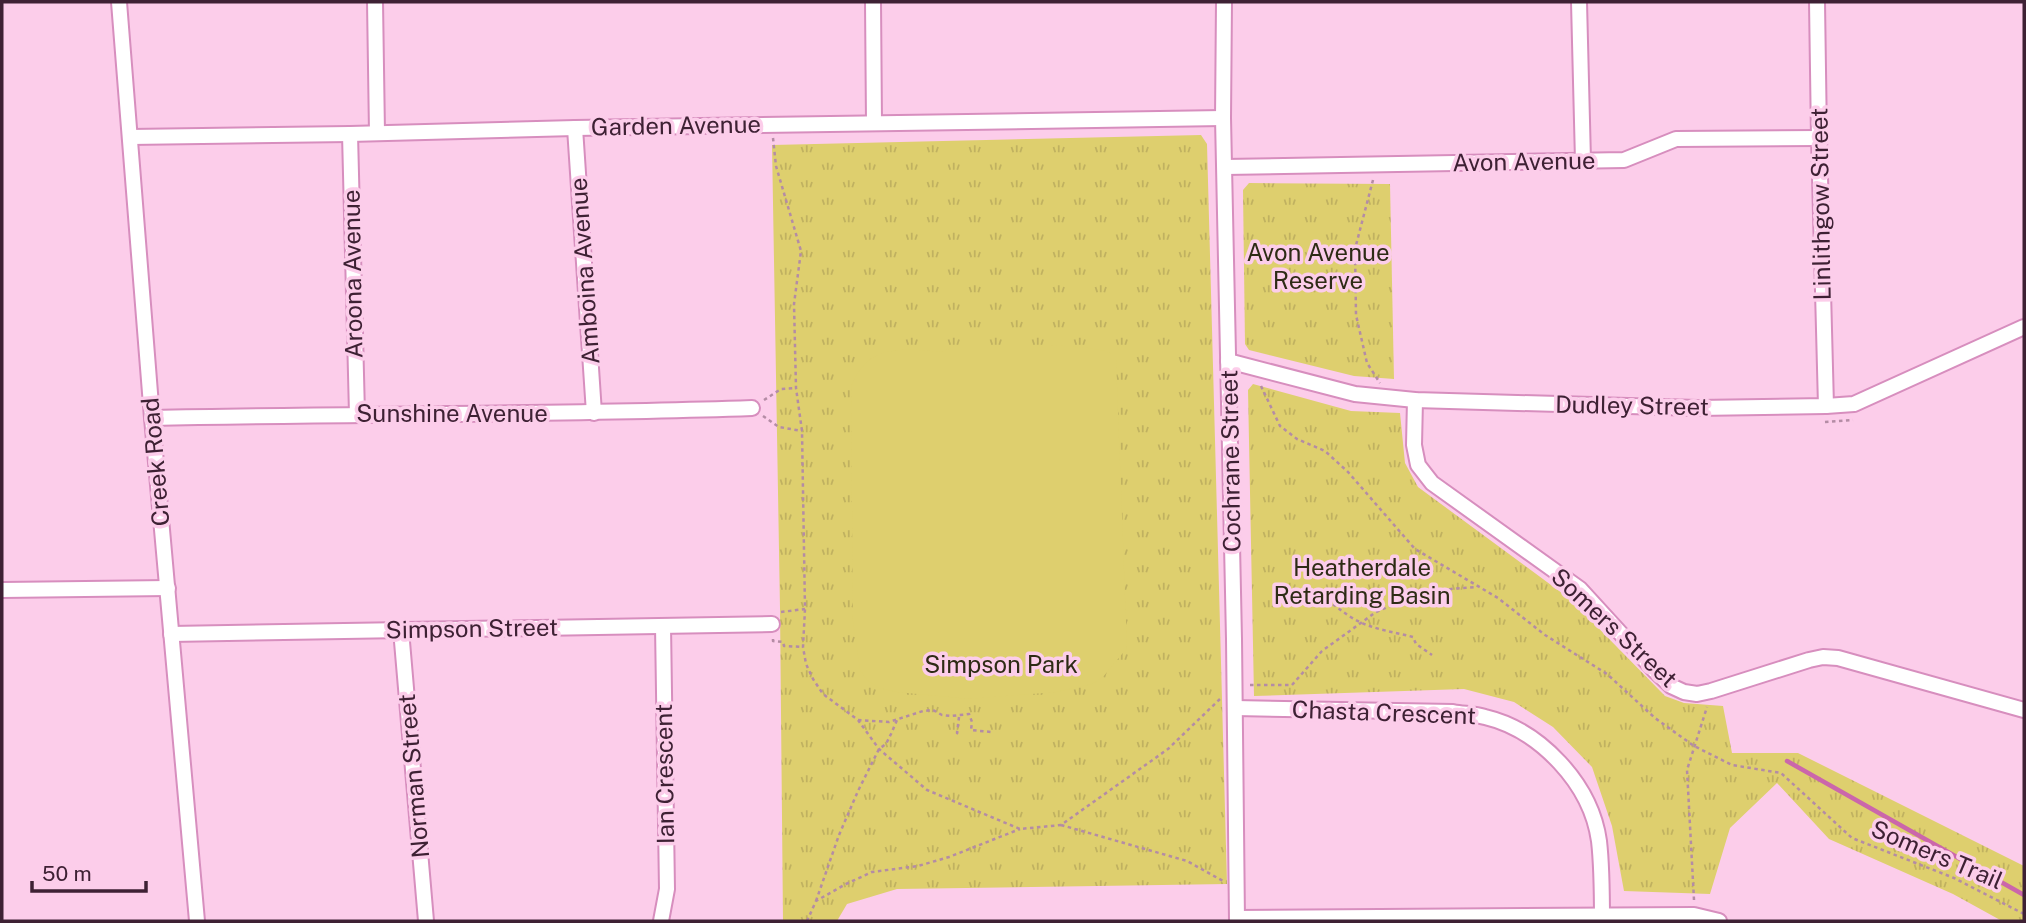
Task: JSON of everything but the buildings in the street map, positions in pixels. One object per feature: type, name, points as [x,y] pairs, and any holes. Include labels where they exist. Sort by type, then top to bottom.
[{"type":"street","name":"Creek Road","points":[[119,2],[152,418],[197,921]]},
{"type":"street","points":[[375,2],[377,133]]},
{"type":"street","points":[[873,2],[874,123]]},
{"type":"street","name":"Cochrane Street","points":[[1224,2],[1223,118],[1235,685],[1237,920]]},
{"type":"street","points":[[1579,2],[1583,161]]},
{"type":"street","name":"Linlithgow Street","points":[[1817,2],[1826,406]]},
{"type":"street","name":"Garden Avenue","points":[[130,137],[1223,118]]},
{"type":"street","name":"Amboina Avenue","points":[[575,128],[594,413]]},
{"type":"street","name":"Aroona Avenue","points":[[350,134],[357,414]]},
{"type":"street","name":"Avon Avenue","points":[[1225,167],[1624,160],[1676,139],[1819,138]]},
{"type":"street","name":"Dudley Street","points":[[1228,361],[1355,394],[1415,400],[1698,408],[1826,406],[1854,404],[2024,327]]},
{"type":"street","name":"Somers Street","points":[[1415,400],[1414,445],[1418,465],[1432,483],[1580,589],[1671,686],[1697,694],[1810,660],[1838,657],[2024,710]]},
{"type":"street","name":"Sunshine Avenue","points":[[152,418],[594,413],[752,408]]},
{"type":"street","points":[[2,590],[168,588]]},
{"type":"street","name":"Simpson Street","points":[[172,634],[772,624]]},
{"type":"street","name":"Ian Crescent","points":[[661,921],[667,889],[663,626]]},
{"type":"street","name":"Norman Street","points":[[401,630],[426,921]]},
{"type":"street","name":"Chasta Crescent","points":[[1235,708],[1453,712],[1486,717],[1519,730],[1549,752],[1573,779],[1590,810],[1598,839],[1602,918]]},
{"type":"street","points":[[1237,920],[1694,915],[1719,921]]},
{"type":"path","points":[[772,125],[776,166],[801,251],[794,304],[796,388],[802,431],[805,609],[803,647],[806,664],[823,694],[858,720],[879,749],[927,790],[1020,829]]},
{"type":"path","points":[[1376,163],[1355,249],[1356,315],[1367,363],[1389,397]]},
{"type":"path","name":"Somers Trail","points":[[1253,368],[1280,426],[1289,434],[1325,451],[1348,472],[1415,548],[1498,598],[1545,635],[1607,674],[1656,718],[1694,746],[1732,765],[1781,773],[1852,838],[1954,878],[2024,914]]},
{"type":"path","points":[[796,388],[781,389],[752,408],[779,427],[802,431]]},
{"type":"path","points":[[1814,422],[1851,421],[1860,417]]},
{"type":"path","points":[[1061,825],[1168,749],[1235,685],[1292,685],[1322,651],[1376,612],[1408,598],[1451,589],[1477,587]]},
{"type":"path","points":[[1321,597],[1362,623],[1413,637],[1416,644],[1432,655]]},
{"type":"path","points":[[1694,915],[1687,770],[1711,691]]},
{"type":"path","points":[[858,720],[897,720],[923,711],[959,716],[965,713],[969,714],[972,722],[971,730],[991,732]]},
{"type":"path","points":[[959,716],[957,733],[960,735]]},
{"type":"path","points":[[807,921],[839,835],[879,749],[886,744],[897,720]]},
{"type":"path","points":[[816,901],[872,872],[918,866],[949,857],[1020,829],[1061,825],[1187,861],[1227,884],[1237,884]]},
{"type":"green space","name":"Simpson Park","points":[[1201,135],[1207,144],[1227,884],[897,889],[847,904],[837,921],[783,921],[772,145]]},
{"type":"green space","name":"Avon Avenue Reserve","points":[[1249,183],[1390,184],[1394,379],[1354,376],[1249,350],[1245,344],[1243,190]]},
{"type":"green space","points":[[957,345],[1051,345],[1088,348],[1106,351],[1116,359],[1127,648],[1103,677],[1092,684],[1056,692],[970,699],[879,688],[867,680],[860,670],[853,621],[851,387],[863,367],[877,355],[896,351],[942,351]]},
{"type":"green space","name":"Heatherdale Retarding Basin","points":[[1253,384],[1351,411],[1400,413],[1405,463],[1418,487],[1570,599],[1665,696],[1684,703],[1723,706],[1732,753],[1798,753],[2024,866],[2024,921],[2002,921],[1953,894],[1829,839],[1777,783],[1730,828],[1710,894],[1624,891],[1612,826],[1592,767],[1553,727],[1514,702],[1464,689],[1254,696],[1248,390]]},
{"type":"waterway","points":[[1787,761],[2024,895]]}]
